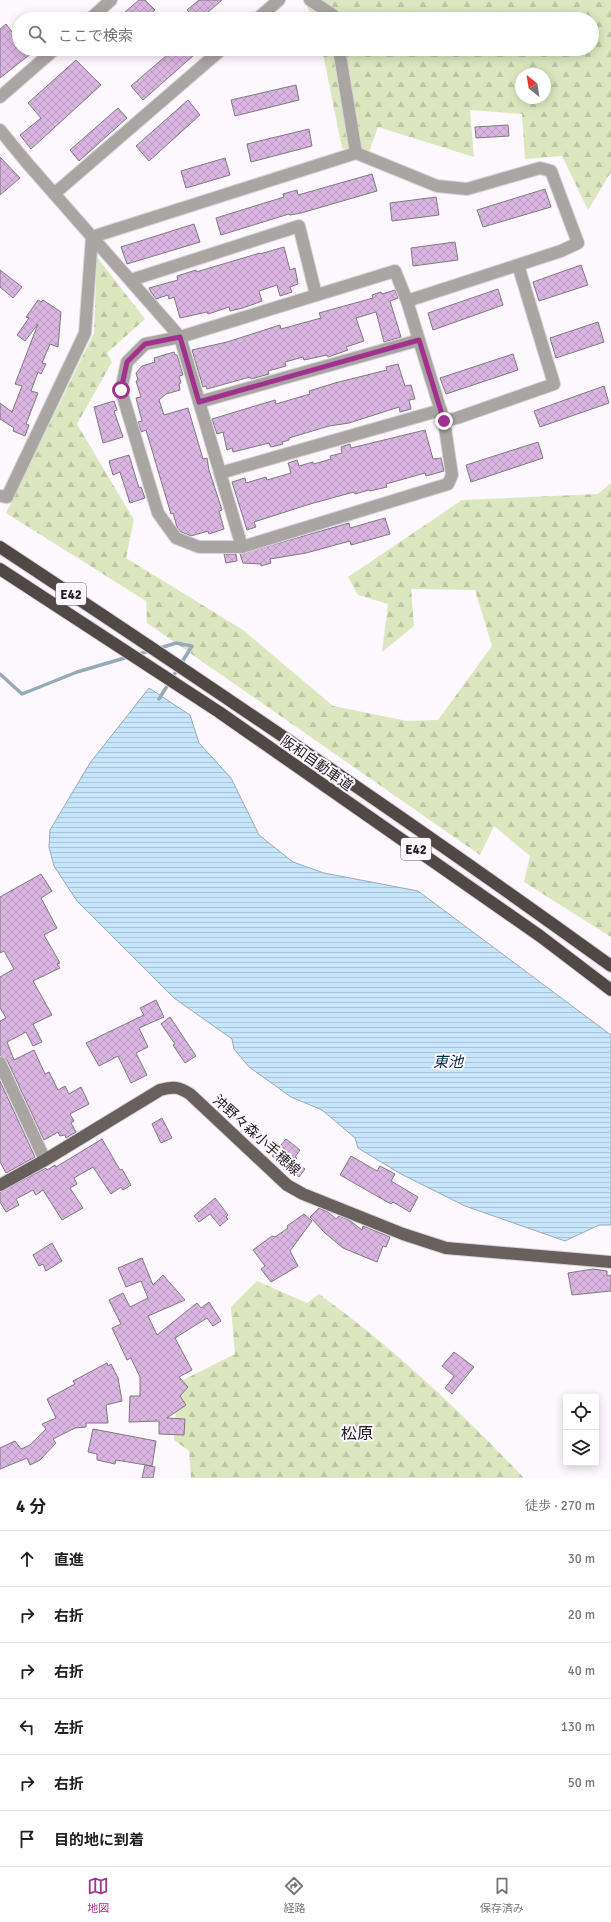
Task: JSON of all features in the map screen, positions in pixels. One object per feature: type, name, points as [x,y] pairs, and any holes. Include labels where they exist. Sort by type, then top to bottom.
[{"type":"highway","name":"阪和自動車道","points":[[0,547],[230,700],[488,878],[611,966]]},
{"type":"highway","name":"阪和自動車道","points":[[0,568],[219,712],[540,936],[611,990]]},
{"type":"main road","name":"沖野々森小手穂線","points":[[0,1185],[45,1160],[160,1090],[172,1086],[181,1088],[190,1094],[287,1185],[303,1194],[403,1234],[446,1248],[611,1262]]},
{"type":"street","points":[[98,12],[111,0]]},
{"type":"street","points":[[265,12],[279,0]]},
{"type":"street","points":[[310,0],[328,12]]},
{"type":"street","points":[[0,97],[47,56]]},
{"type":"street","points":[[54,194],[214,56]]},
{"type":"street","points":[[340,56],[356,153]]},
{"type":"street","points":[[0,130],[54,194],[180,337],[242,547]]},
{"type":"street","points":[[92,237],[356,153],[437,186],[467,190],[540,168],[551,171],[578,243],[561,251],[407,301]]},
{"type":"street","points":[[131,280],[299,226],[316,295]]},
{"type":"street","points":[[0,496],[7,497],[85,333],[92,237]]},
{"type":"street","points":[[220,473],[443,415],[457,418],[554,384],[518,265]]},
{"type":"street","points":[[395,271],[407,301],[443,415],[452,474],[448,484],[242,547],[199,547],[176,538],[158,513],[121,390],[127,362],[145,344],[180,337],[395,271]]},
{"type":"street","points":[[199,402],[419,340]]},
{"type":"street","points":[[0,1063],[45,1160]]},
{"type":"green space","points":[[304,0],[611,0],[611,172],[588,210],[562,156],[525,159],[522,114],[470,110],[474,157],[378,127],[369,152],[342,148],[323,56],[599,56],[599,12],[310,12]]},
{"type":"green space","points":[[97,257],[145,319],[107,353],[112,362],[77,424],[134,520],[126,558],[243,630],[333,706],[407,721],[438,720],[492,646],[475,590],[411,589],[414,626],[382,652],[388,604],[358,595],[348,577],[462,500],[598,494],[611,483],[611,937],[524,882],[530,856],[494,826],[480,855],[147,623],[146,601],[6,513],[94,333]]},
{"type":"green space","points":[[257,1281],[307,1303],[319,1294],[374,1336],[426,1382],[476,1429],[524,1478],[191,1478],[189,1451],[174,1440],[177,1383],[235,1354],[231,1307]]},
{"type":"water","name":"東池","points":[[149,688],[190,715],[199,743],[231,778],[259,835],[293,862],[324,873],[418,891],[611,1035],[611,1225],[599,1225],[565,1241],[465,1206],[401,1174],[358,1148],[355,1138],[322,1110],[291,1097],[249,1067],[234,1049],[232,1039],[174,998],[77,901],[54,866],[49,847],[50,830],[90,763]]},
{"type":"building","points":[[139,0],[145,0],[155,10],[153,12],[125,12]]},
{"type":"building","points":[[199,0],[222,0],[208,12],[189,12],[187,10]]},
{"type":"building","points":[[6,24],[12,32],[12,56],[28,56],[0,78],[0,29]]},
{"type":"building","points":[[166,56],[193,56],[143,100],[131,86]]},
{"type":"building","points":[[76,60],[101,85],[31,149],[20,135],[41,118],[28,103]]},
{"type":"building","points":[[296,85],[299,100],[235,116],[231,100]]},
{"type":"building","points":[[188,100],[200,115],[149,161],[136,146]]},
{"type":"building","points":[[118,108],[127,118],[79,161],[70,150]]},
{"type":"building","points":[[508,125],[509,136],[476,138],[475,127]]},
{"type":"building","points":[[309,129],[312,146],[251,162],[247,144]]},
{"type":"building","points":[[0,157],[20,178],[0,195]]},
{"type":"building","points":[[225,158],[230,175],[186,188],[181,171]]},
{"type":"building","points":[[372,174],[377,191],[301,213],[289,214],[221,235],[216,218],[284,197],[283,194],[297,190],[298,195]]},
{"type":"building","points":[[545,189],[551,207],[483,227],[477,210]]},
{"type":"building","points":[[436,197],[439,215],[392,221],[390,203]]},
{"type":"building","points":[[194,224],[200,242],[127,264],[121,247]]},
{"type":"building","points":[[455,242],[458,260],[413,266],[411,248]]},
{"type":"building","points":[[284,247],[290,270],[295,268],[298,284],[290,287],[292,292],[280,296],[277,285],[259,291],[262,301],[243,308],[230,311],[229,307],[208,314],[207,312],[180,318],[174,297],[169,299],[168,295],[156,299],[149,288],[178,280],[177,276],[196,270],[196,272]]},
{"type":"building","points":[[581,265],[588,285],[539,301],[533,282]]},
{"type":"building","points":[[0,270],[22,287],[13,298],[0,287]]},
{"type":"building","points":[[498,289],[503,305],[433,330],[428,313]]},
{"type":"building","points":[[395,290],[398,298],[390,301],[401,337],[384,342],[376,312],[356,318],[364,341],[346,347],[348,350],[328,357],[327,355],[304,360],[303,357],[285,362],[286,366],[268,371],[269,374],[251,379],[250,377],[207,389],[206,386],[203,387],[192,350],[227,342],[280,325],[281,329],[321,318],[319,313],[373,298],[372,295],[381,292],[382,294]]},
{"type":"building","points":[[38,300],[41,302],[43,300],[61,312],[58,347],[50,344],[42,363],[46,364],[41,374],[38,372],[31,391],[38,393],[26,424],[29,425],[25,436],[13,431],[14,428],[0,419],[0,403],[12,412],[22,386],[15,384],[38,324],[25,341],[17,335],[29,318],[26,317]]},
{"type":"building","points":[[598,322],[604,342],[556,358],[550,338]]},
{"type":"building","points":[[174,352],[175,355],[177,355],[183,375],[179,376],[181,383],[179,384],[180,390],[166,394],[159,400],[164,415],[188,408],[203,459],[207,458],[209,470],[222,510],[219,511],[224,529],[209,534],[208,531],[191,536],[181,532],[177,527],[173,513],[171,514],[146,430],[141,432],[138,422],[142,421],[136,398],[141,397],[136,381],[138,380],[136,373],[142,366],[155,362],[154,358]]},
{"type":"building","points":[[513,354],[518,370],[446,394],[440,378]]},
{"type":"building","points":[[398,364],[405,386],[411,385],[415,399],[409,400],[411,409],[400,412],[399,407],[349,423],[329,426],[289,438],[289,440],[282,442],[283,444],[271,447],[269,443],[233,452],[232,448],[227,450],[223,432],[217,434],[212,419],[275,400],[276,404],[310,394],[309,391],[387,370],[386,367]]},
{"type":"building","points":[[604,386],[609,403],[540,427],[534,411]]},
{"type":"building","points":[[114,401],[117,410],[114,411],[123,437],[103,443],[94,407]]},
{"type":"building","points":[[425,430],[433,459],[441,458],[444,471],[426,476],[425,473],[386,484],[387,487],[355,494],[354,492],[310,504],[254,522],[256,527],[247,530],[232,482],[245,478],[246,483],[266,477],[267,480],[291,473],[288,463],[297,460],[299,466],[313,462],[314,464],[331,459],[330,456],[342,453],[341,447],[350,444],[351,448]]},
{"type":"building","points":[[538,442],[543,458],[471,482],[466,465]]},
{"type":"building","points":[[129,455],[139,488],[141,487],[145,498],[130,503],[120,472],[113,475],[109,461]]},
{"type":"building","points":[[385,518],[390,534],[351,545],[350,541],[306,553],[270,559],[271,563],[261,566],[261,564],[243,563],[240,554],[349,523],[350,528]]},
{"type":"building","points":[[224,554],[236,554],[237,561],[226,563]]},
{"type":"building","points":[[41,874],[52,891],[41,898],[57,928],[44,935],[60,963],[57,964],[60,968],[33,981],[52,1015],[33,1024],[42,1042],[33,1046],[26,1032],[7,1042],[14,1060],[34,1050],[45,1074],[49,1072],[58,1090],[65,1086],[69,1094],[81,1087],[89,1104],[70,1114],[74,1121],[71,1123],[76,1132],[66,1138],[65,1135],[60,1136],[58,1132],[44,1140],[7,1060],[0,1056],[0,1021],[6,1018],[0,1008],[0,977],[14,969],[4,951],[0,953],[0,897]]},
{"type":"building","points":[[156,1000],[164,1017],[139,1028],[148,1047],[136,1053],[147,1075],[131,1083],[118,1056],[99,1066],[86,1043],[144,1015],[140,1008]]},
{"type":"building","points":[[170,1017],[196,1056],[185,1063],[173,1045],[175,1044],[161,1024]]},
{"type":"building","points":[[0,1081],[35,1157],[6,1173],[0,1162]]},
{"type":"building","points":[[162,1118],[172,1138],[161,1143],[152,1124]]},
{"type":"building","points":[[102,1139],[120,1170],[122,1169],[131,1185],[123,1190],[121,1187],[111,1194],[93,1167],[74,1178],[77,1184],[70,1188],[83,1208],[62,1220],[43,1190],[36,1195],[33,1190],[16,1199],[19,1205],[6,1212],[0,1202],[0,1192],[46,1168],[47,1170],[55,1165],[56,1167]]},
{"type":"building","points":[[286,1139],[300,1150],[295,1157],[297,1158],[295,1161],[305,1169],[299,1177],[272,1156]]},
{"type":"building","points":[[351,1156],[377,1171],[380,1166],[395,1174],[391,1181],[418,1197],[410,1212],[393,1202],[391,1204],[340,1175]]},
{"type":"building","points":[[215,1198],[228,1215],[226,1217],[228,1219],[220,1226],[210,1214],[199,1222],[194,1216]]},
{"type":"building","points":[[319,1208],[328,1212],[336,1219],[339,1216],[349,1220],[362,1230],[363,1226],[390,1237],[386,1247],[383,1246],[377,1262],[343,1248],[325,1233],[310,1217]]},
{"type":"building","points":[[304,1214],[312,1221],[290,1251],[298,1266],[271,1282],[261,1269],[265,1266],[253,1250],[272,1236],[275,1237],[288,1228],[287,1226]]},
{"type":"building","points":[[52,1243],[62,1261],[46,1271],[43,1264],[39,1266],[33,1255]]},
{"type":"building","points":[[142,1258],[153,1285],[163,1275],[185,1300],[148,1316],[157,1335],[197,1303],[201,1308],[209,1302],[221,1321],[213,1326],[207,1318],[175,1338],[192,1370],[179,1377],[188,1387],[180,1396],[186,1405],[167,1418],[185,1419],[184,1435],[159,1434],[159,1421],[129,1422],[130,1396],[140,1396],[140,1377],[131,1358],[127,1360],[112,1328],[121,1324],[109,1300],[123,1293],[130,1307],[148,1298],[141,1281],[126,1287],[118,1268]]},
{"type":"building","points":[[593,1269],[607,1271],[607,1276],[611,1275],[611,1291],[572,1295],[568,1273]]},
{"type":"building","points":[[454,1352],[474,1367],[452,1394],[445,1388],[454,1376],[442,1366]]},
{"type":"building","points":[[107,1363],[108,1366],[111,1364],[118,1378],[122,1401],[106,1405],[108,1423],[86,1423],[86,1427],[75,1428],[53,1439],[56,1443],[40,1460],[30,1465],[27,1458],[0,1469],[0,1448],[15,1441],[21,1449],[30,1445],[46,1429],[42,1424],[56,1418],[47,1399],[75,1384],[73,1381]]},
{"type":"building","points":[[93,1429],[156,1441],[152,1466],[116,1460],[115,1464],[97,1460],[97,1454],[88,1452]]},
{"type":"building","points":[[145,1465],[155,1467],[153,1478],[142,1478]]},
{"type":"waterway","points":[[157,649],[176,643],[192,646],[159,699]]},
{"type":"waterway","points":[[136,655],[152,650]]},
{"type":"waterway","points":[[0,674],[22,694],[77,672],[128,657]]},
{"type":"district","name":"松原","points":[[357,1433]]},
{"type":"route","points":[[121,390],[127,362],[145,344],[180,337],[199,402],[419,340],[444,421]]}]
